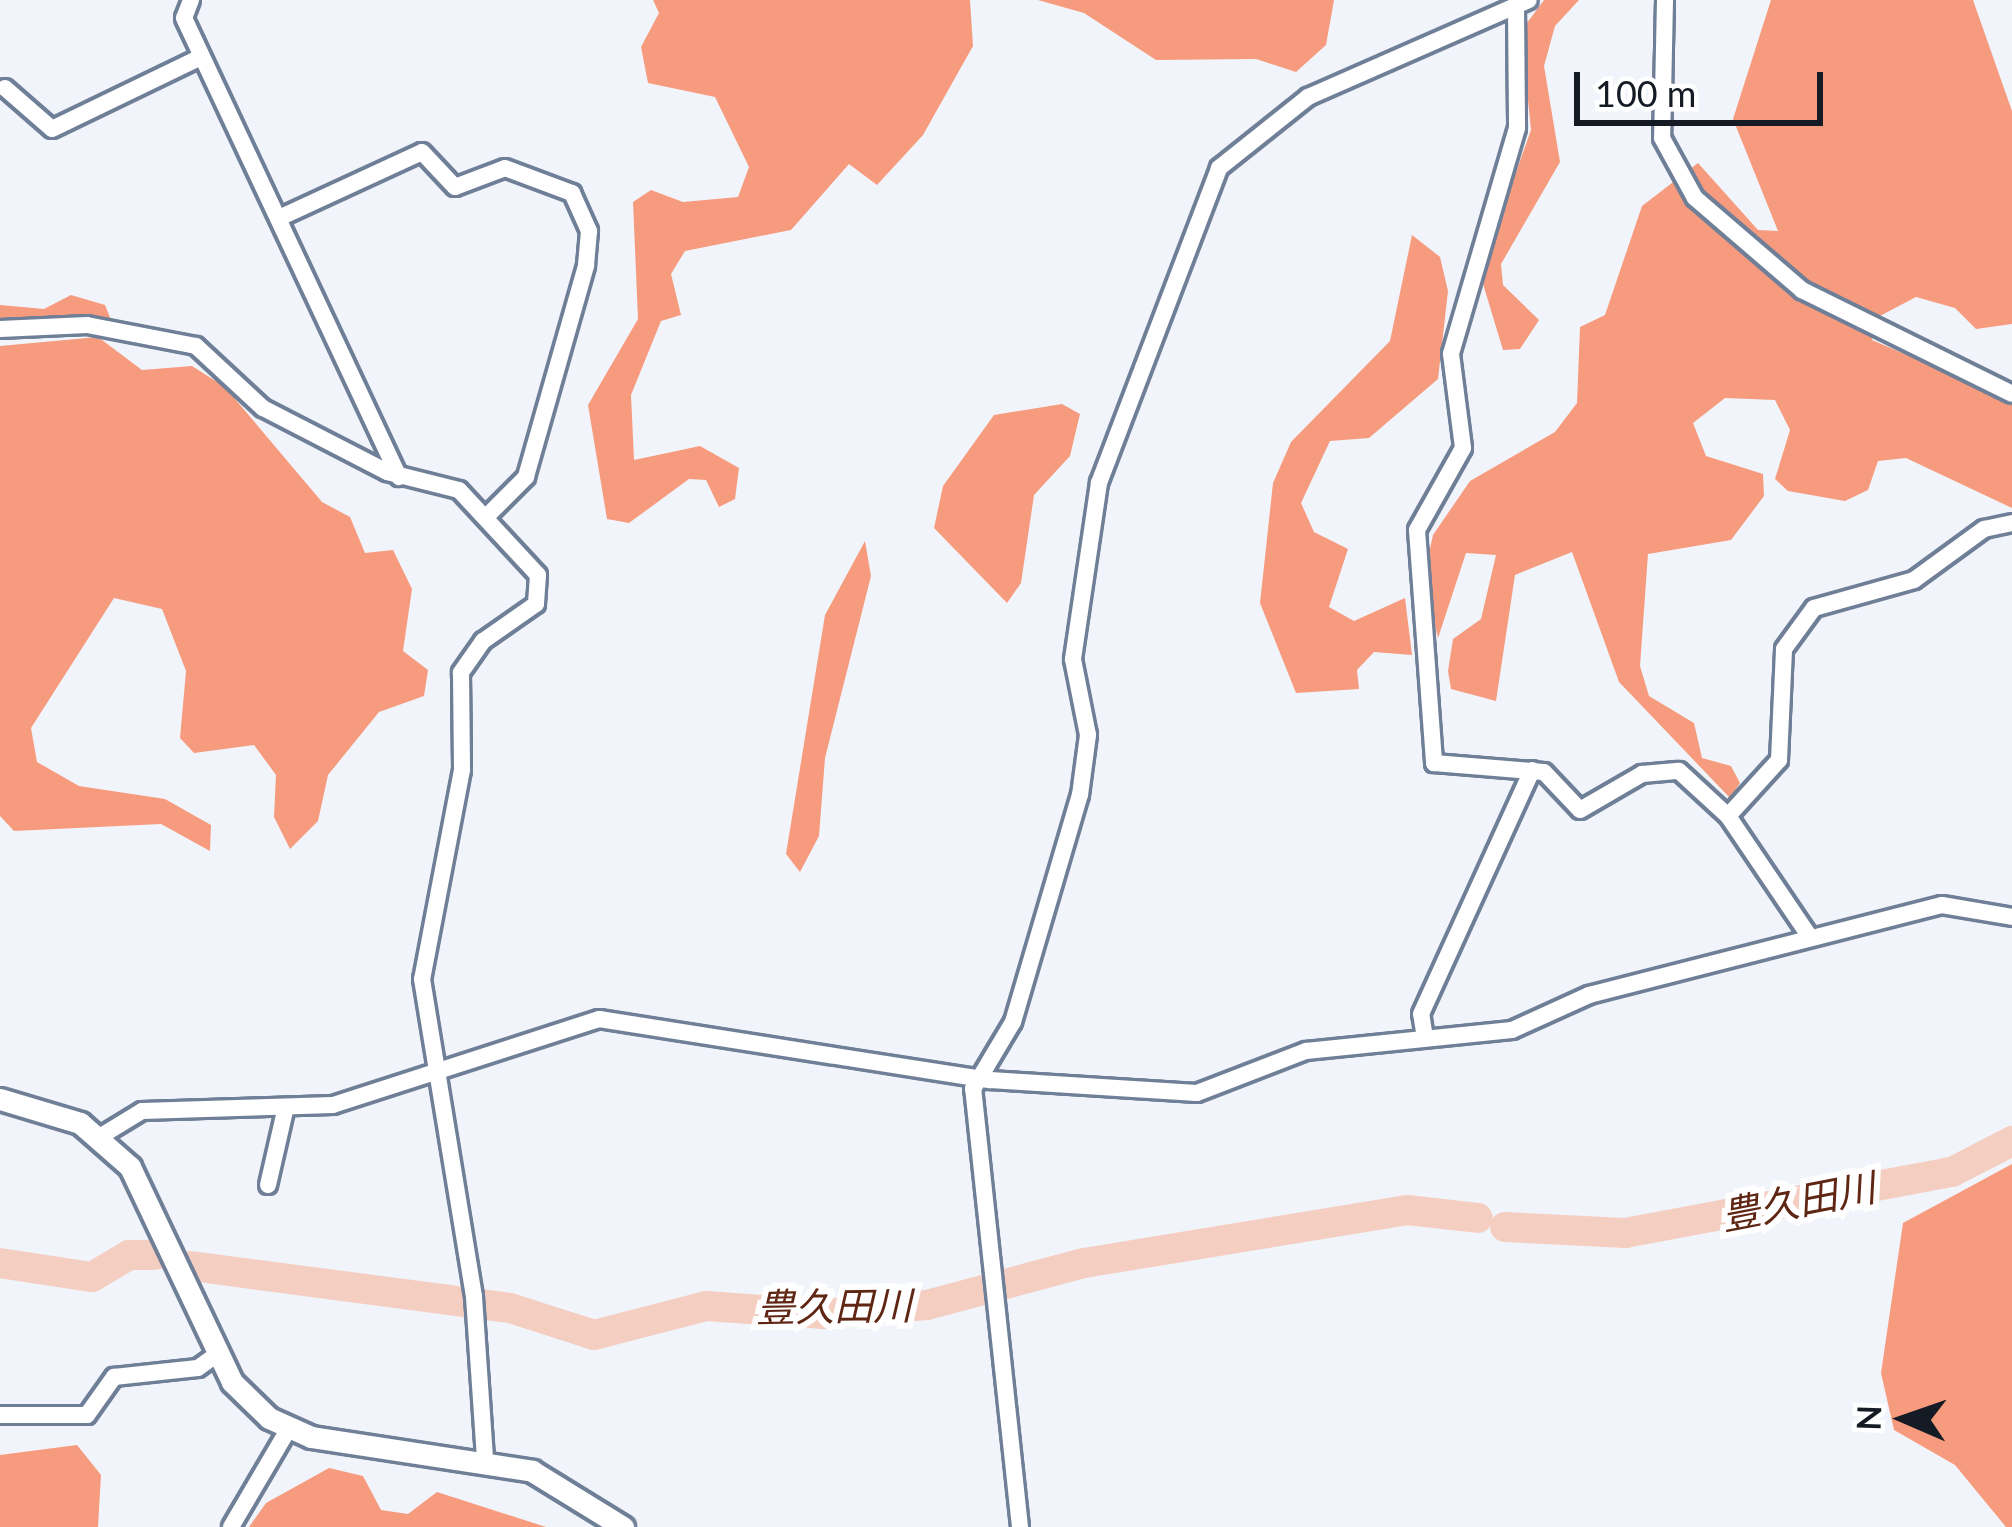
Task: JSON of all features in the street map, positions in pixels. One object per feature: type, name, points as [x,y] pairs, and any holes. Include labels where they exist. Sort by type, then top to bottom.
[{"type":"main road","points":[[0,1099],[101,1136],[130,1167],[217,1354],[250,1402],[289,1429],[484,1457],[557,1481],[623,1527]]},
{"type":"street","points":[[191,0],[184,18],[201,57],[399,477]]},
{"type":"street","points":[[1665,0],[1662,138],[1695,198],[1802,290],[2012,394]]},
{"type":"street","points":[[1020,1527],[988,1274],[979,1077],[1019,1003],[1080,795],[1088,735],[1073,659],[1099,483],[1201,205],[1220,168],[1277,116],[1522,4],[1516,128],[1451,354],[1463,448],[1421,515],[1414,579],[1435,666],[1434,763],[1532,770],[1580,810],[1663,766],[1728,816],[1810,937]]},
{"type":"street","points":[[5,88],[39,129],[52,129],[201,57]]},
{"type":"street","points":[[279,218],[422,152],[455,187],[505,168],[572,193],[589,231],[586,266],[526,477],[487,516]]},
{"type":"street","points":[[0,329],[87,325],[196,346],[263,408],[399,477],[444,482],[528,556],[541,591],[461,673],[462,770],[422,979],[474,1304],[484,1457]]},
{"type":"street","points":[[1728,816],[1779,760],[1784,649],[1814,608],[1914,580],[1984,529],[2012,523]]},
{"type":"street","points":[[1424,1038],[1421,1014],[1532,770]]},
{"type":"street","points":[[101,1136],[142,1112],[285,1111],[438,1071],[599,1019],[979,1077],[1197,1093],[1281,1056],[1512,1030],[1589,995],[1942,904],[2012,916]]},
{"type":"street","points":[[268,1185],[285,1111]]},
{"type":"street","points":[[0,1415],[87,1415],[113,1377],[198,1368],[217,1354]]},
{"type":"street","points":[[231,1527],[289,1429]]},
{"type":"shaded area","points":[[653,0],[970,0],[973,46],[923,135],[877,185],[849,164],[791,230],[685,251],[671,274],[681,315],[661,321],[631,395],[634,460],[700,446],[739,468],[735,499],[719,507],[706,480],[689,479],[629,523],[607,519],[588,405],[638,319],[633,202],[651,190],[683,202],[738,197],[749,167],[715,97],[648,83],[641,47],[659,13]]},
{"type":"shaded area","points":[[1038,0],[1334,0],[1326,45],[1296,72],[1256,59],[1156,60],[1084,13]]},
{"type":"shaded area","points":[[1544,0],[1579,0],[1555,26],[1544,66],[1560,162],[1501,264],[1503,285],[1539,320],[1520,349],[1503,350],[1480,274],[1531,130],[1521,31]]},
{"type":"shaded area","points":[[1771,0],[1973,0],[2012,111],[2012,324],[1976,329],[1955,308],[1916,297],[1878,317],[1872,340],[2012,400],[2012,508],[1906,458],[1878,461],[1868,490],[1845,501],[1788,491],[1775,479],[1790,430],[1775,400],[1725,398],[1693,423],[1706,456],[1763,474],[1764,496],[1731,540],[1648,554],[1640,666],[1649,696],[1694,723],[1702,758],[1731,766],[1740,783],[1730,798],[1619,682],[1572,552],[1515,575],[1496,701],[1451,689],[1448,671],[1453,639],[1481,619],[1496,555],[1466,553],[1438,638],[1424,576],[1433,535],[1470,481],[1555,432],[1577,403],[1580,327],[1605,315],[1642,206],[1698,163],[1758,230],[1778,231],[1733,119]]},
{"type":"shaded area","points":[[1412,235],[1440,257],[1448,291],[1438,379],[1369,438],[1330,441],[1301,503],[1314,532],[1348,549],[1329,607],[1354,621],[1405,598],[1412,655],[1374,652],[1357,670],[1359,689],[1296,693],[1260,603],[1273,483],[1291,442],[1390,341]]},
{"type":"shaded area","points":[[71,295],[105,305],[111,320],[0,322],[0,305],[44,309]]},
{"type":"shaded area","points":[[98,337],[142,370],[192,366],[225,387],[322,502],[350,517],[365,553],[393,550],[412,589],[403,651],[428,670],[424,696],[379,712],[328,775],[318,821],[290,849],[274,817],[276,775],[254,745],[194,753],[180,738],[186,671],[162,609],[114,598],[31,728],[37,762],[79,786],[165,799],[211,825],[210,851],[161,824],[14,831],[0,816],[0,346]]},
{"type":"shaded area","points":[[1062,404],[1080,414],[1070,456],[1034,495],[1021,583],[1007,603],[934,528],[943,486],[994,415]]},
{"type":"shaded area","points":[[865,541],[871,576],[825,758],[819,836],[800,872],[786,854],[825,615]]},
{"type":"shaded area","points":[[2012,1164],[2012,1527],[2006,1527],[1955,1465],[1894,1430],[1881,1373],[1903,1223]]},
{"type":"shaded area","points":[[77,1445],[101,1475],[98,1527],[0,1527],[0,1455]]},
{"type":"shaded area","points":[[329,1468],[363,1476],[381,1510],[408,1514],[437,1492],[546,1527],[249,1527],[266,1503]]},
{"type":"waterway","name":"豊久田川","points":[[1505,1227],[1625,1233],[1952,1172],[2012,1141]]},
{"type":"waterway","name":"豊久田川","points":[[191,1266],[510,1308],[594,1335],[706,1306],[822,1314],[927,1305],[1084,1263],[1407,1210],[1478,1218]]},
{"type":"waterway","name":"豊久田川","points":[[0,1263],[92,1277],[129,1255],[155,1255]]}]
